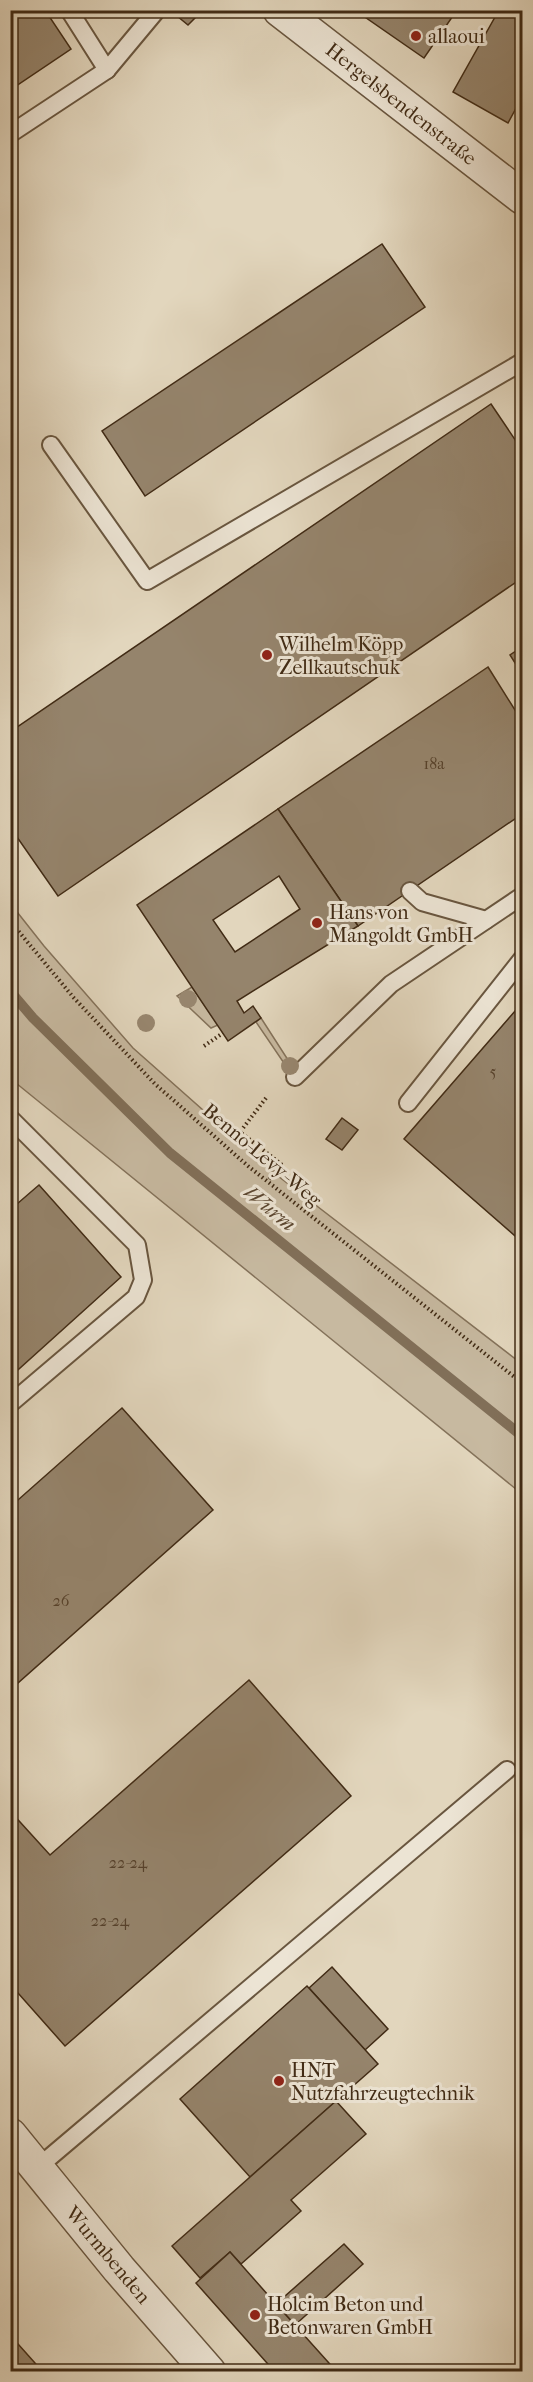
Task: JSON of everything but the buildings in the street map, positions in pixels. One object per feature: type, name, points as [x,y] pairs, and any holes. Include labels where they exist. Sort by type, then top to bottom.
[{"type":"street","name":"Hergelsbendenstraße","points":[[280,10],[519,187]]},
{"type":"street","name":"Wurmbenden","points":[[10,2135],[118,2269],[209,2372]]},
{"type":"lane","points":[[69,10],[107,70]]},
{"type":"lane","points":[[10,134],[107,70],[157,10]]},
{"type":"lane","points":[[51,445],[147,581],[522,362]]},
{"type":"lane","points":[[410,891],[422,902],[486,920]]},
{"type":"lane","points":[[296,1077],[392,984],[522,896]]},
{"type":"lane","points":[[408,1104],[522,959]]},
{"type":"lane","points":[[10,1118],[138,1245],[143,1280],[136,1297],[10,1404]]},
{"type":"lane","points":[[37,2168],[507,1770]]},
{"type":"path","name":"Benno-Levy-Weg","points":[[10,921],[74,998],[155,1084],[268,1181],[522,1383]]},
{"type":"path","points":[[204,1046],[223,1033]]},
{"type":"path","points":[[267,1098],[240,1132],[281,1164],[268,1181]]},
{"type":"shaded area","points":[[10,903],[44,946],[133,1048],[274,1173],[522,1364],[522,1494],[11,1079]]},
{"type":"shaded area","points":[[192,987],[218,1025],[211,1028],[177,996]]},
{"type":"shaded area","points":[[261,1018],[288,1060],[295,1066],[290,1072],[256,1022]]},
{"type":"waterway","name":"Wurm","points":[[10,991],[33,1018],[170,1153],[522,1436]]},
{"type":"place","name":"allaoui","points":[[416,36]]},
{"type":"place","name":"Wilhelm Köpp Zellkautschuk","points":[[267,655]]},
{"type":"place","name":"Hans von Mangoldt GmbH","points":[[317,923]]},
{"type":"place","name":"HNT Nutzfahrzeugtechnik","points":[[279,2081]]},
{"type":"place","name":"Holcim Beton und Betonwaren GmbH","points":[[255,2315]]}]
